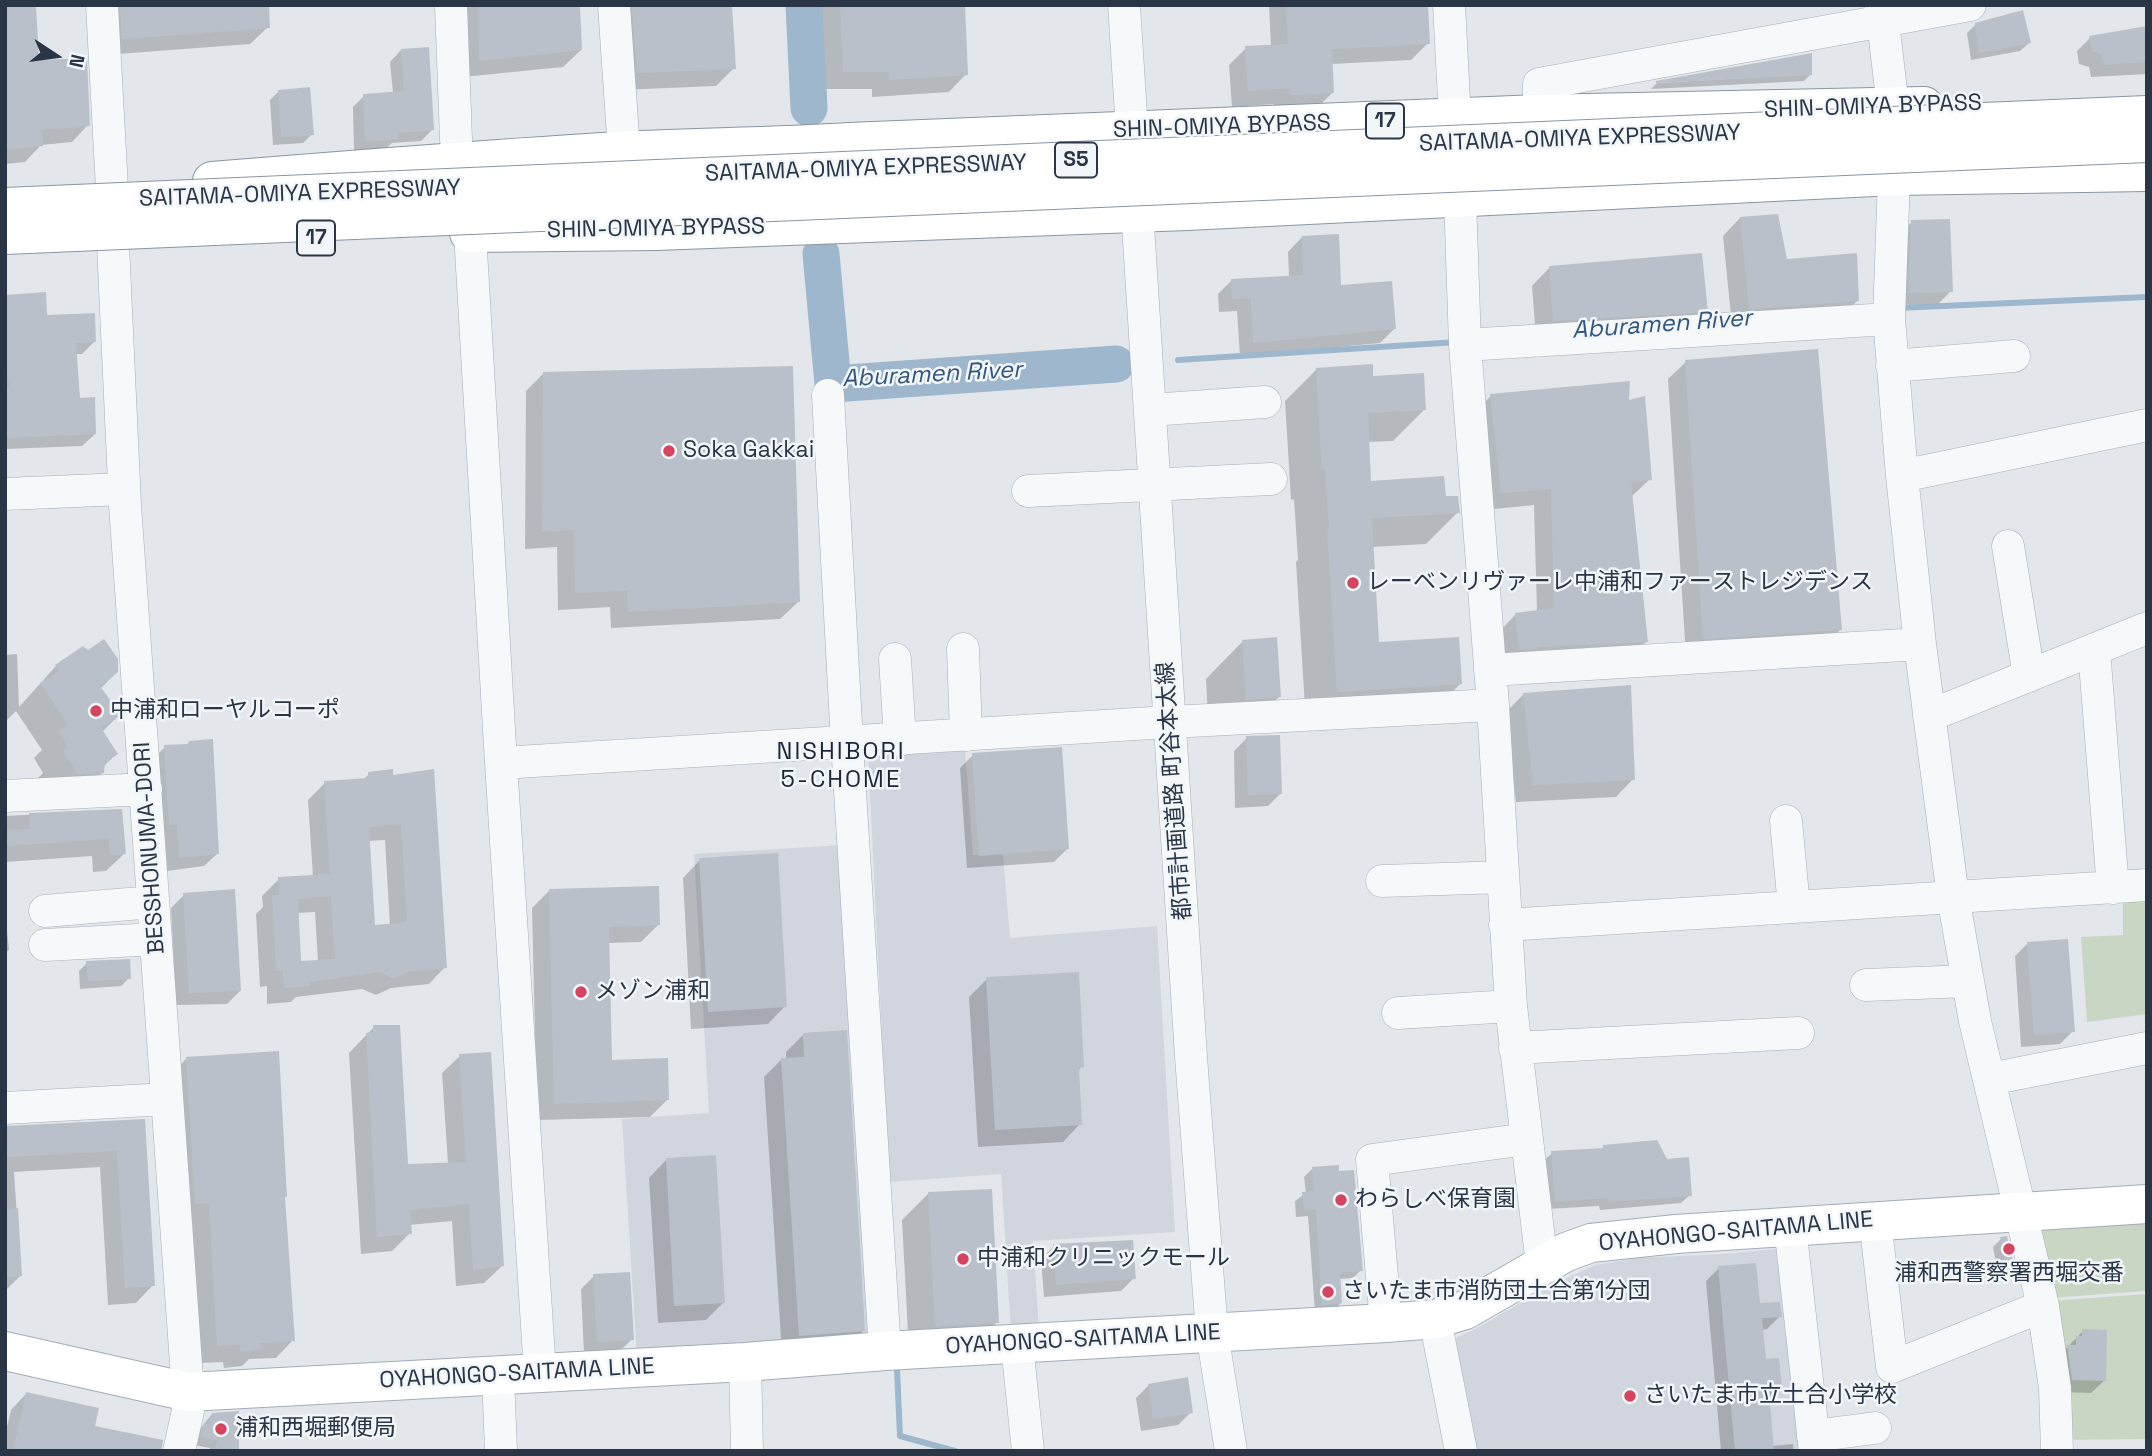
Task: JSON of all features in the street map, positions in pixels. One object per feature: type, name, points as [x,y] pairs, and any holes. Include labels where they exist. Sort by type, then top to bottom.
[{"type":"main road","name":"SHIN-OMIYA BYPASS","points":[[5,249],[470,233],[628,231],[1136,170],[1455,119],[1539,114],[1893,107],[2147,97]]},
{"type":"main road","name":"SAITAMA-OMIYA EXPRESSWAY","points":[[5,206],[2147,115]]},
{"type":"main road","points":[[5,193],[112,189],[458,161],[849,142],[983,173],[1060,176],[1217,165],[1310,194],[1359,201],[1894,176],[2147,172]]},
{"type":"main road","name":"SAITAMA-OMIYA EXPRESSWAY","points":[[5,235],[2147,143]]},
{"type":"main road","points":[[624,151],[628,231]]},
{"type":"main road","name":"OYAHONGO-SAITAMA LINE","points":[[5,1351],[188,1392],[1386,1323],[1435,1319],[1465,1310],[1542,1264],[1591,1243],[1676,1234],[1875,1220],[2147,1204]]},
{"type":"street","points":[[102,5],[112,189]]},
{"type":"street","points":[[452,5],[456,140]]},
{"type":"street","points":[[614,5],[624,151]]},
{"type":"street","name":"都市計画道路 町谷本太線","points":[[1124,5],[1191,1057],[1212,1333],[1231,1451]]},
{"type":"street","points":[[1448,5],[1455,119]]},
{"type":"street","points":[[1539,114],[1539,84],[1882,14],[1970,5]]},
{"type":"street","points":[[1882,14],[1893,107]]},
{"type":"street","points":[[1894,176],[1889,312],[1892,366],[1929,716],[1953,897],[1975,1021],[2043,1306],[2055,1388],[2057,1451]]},
{"type":"street","points":[[1460,197],[1465,343],[1493,705],[1511,1006],[1542,1264]]},
{"type":"street","points":[[470,233],[540,1373]]},
{"type":"street","name":"BESSHONUMA-DORI","points":[[113,245],[124,489],[188,1392],[188,1411],[179,1451]]},
{"type":"street","points":[[1465,343],[1889,312]]},
{"type":"street","points":[[1892,366],[2014,356]]},
{"type":"street","points":[[828,395],[846,743],[885,1351]]},
{"type":"street","points":[[1150,410],[1265,402]]},
{"type":"street","points":[[1902,476],[2147,425]]},
{"type":"street","points":[[1028,491],[1271,479]]},
{"type":"street","points":[[5,494],[124,489]]},
{"type":"street","points":[[2008,546],[2029,676]]},
{"type":"street","points":[[1929,716],[2147,628]]},
{"type":"street","points":[[1490,670],[1920,644]]},
{"type":"street","points":[[963,649],[966,735]]},
{"type":"street","points":[[2094,650],[2113,888]]},
{"type":"street","points":[[895,659],[900,740]]},
{"type":"street","points":[[501,763],[1493,705]]},
{"type":"street","points":[[5,796],[146,789]]},
{"type":"street","points":[[1786,821],[1794,907]]},
{"type":"street","points":[[1382,881],[1503,877]]},
{"type":"street","points":[[1505,925],[2147,886]]},
{"type":"street","points":[[44,911],[153,902]]},
{"type":"street","points":[[45,945],[156,939]]},
{"type":"street","points":[[1866,985],[1968,981]]},
{"type":"street","points":[[1398,1013],[1511,1006]]},
{"type":"street","points":[[1516,1048],[1798,1032]]},
{"type":"street","points":[[1990,1079],[2147,1048]]},
{"type":"street","points":[[5,1108],[167,1099]]},
{"type":"street","points":[[1386,1323],[1372,1160],[1527,1139]]},
{"type":"street","points":[[1875,1220],[1892,1367],[2043,1306]]},
{"type":"street","points":[[1790,1226],[1814,1443],[1875,1428]]},
{"type":"street","points":[[1435,1319],[1461,1451]]},
{"type":"street","points":[[1017,1345],[1028,1451]]},
{"type":"street","points":[[745,1362],[747,1451]]},
{"type":"street","points":[[498,1376],[501,1451]]},
{"type":"shaded area","points":[[965,747],[973,855],[1003,854],[1010,938],[1157,926],[1175,1232],[1033,1241],[1039,1330],[1011,1333],[1001,1174],[889,1182],[868,752]]},
{"type":"shaded area","points":[[842,845],[872,1343],[637,1358],[622,1119],[709,1113],[694,854]]},
{"type":"shaded area","name":"さいたま市立土合小学校","points":[[1786,1248],[1809,1451],[1469,1451],[1447,1342],[1548,1287],[1595,1265],[1638,1258]]},
{"type":"green space","points":[[2147,900],[2147,1014],[2087,1022],[2081,937],[2123,935],[2123,902]]},
{"type":"green space","points":[[2147,1221],[2147,1291],[2050,1298],[2035,1227]]},
{"type":"green space","points":[[2147,1294],[2147,1439],[2062,1440],[2050,1301]]},
{"type":"building","points":[[5,5],[36,5],[39,60],[87,58],[90,126],[42,130],[43,146],[5,150]]},
{"type":"building","points":[[120,5],[269,5],[270,28],[122,39]]},
{"type":"building","points":[[478,5],[580,5],[582,50],[479,61]]},
{"type":"building","points":[[632,5],[732,5],[736,69],[637,73]]},
{"type":"building","points":[[840,5],[965,5],[968,75],[889,80],[889,72],[843,72]]},
{"type":"building","points":[[1286,5],[1428,5],[1430,44],[1332,49],[1334,93],[1291,95],[1290,88],[1248,91],[1245,46],[1288,44]]},
{"type":"building","points":[[2023,10],[2031,43],[1979,53],[1975,23]]},
{"type":"building","points":[[2147,26],[2147,62],[2104,65],[2101,54],[2092,51],[2089,36]]},
{"type":"building","points":[[429,47],[434,130],[398,133],[398,139],[365,142],[363,94],[404,91],[401,49]]},
{"type":"building","points":[[1812,53],[1812,75],[1656,83],[1656,81]]},
{"type":"building","points":[[310,87],[314,135],[281,137],[278,90]]},
{"type":"building","points":[[1778,214],[1787,259],[1857,253],[1859,301],[1749,309],[1740,217]]},
{"type":"building","points":[[1950,219],[1953,292],[1908,293],[1911,220]]},
{"type":"building","points":[[1339,234],[1341,285],[1392,281],[1396,329],[1253,343],[1251,298],[1232,299],[1231,279],[1303,275],[1302,236]]},
{"type":"building","points":[[1702,253],[1708,312],[1553,321],[1549,266]]},
{"type":"building","points":[[46,292],[47,315],[95,313],[96,342],[76,343],[80,398],[95,397],[96,434],[5,438],[5,387],[9,387],[5,345],[5,295]]},
{"type":"building","points":[[1818,349],[1842,630],[1703,639],[1685,360]]},
{"type":"building","points":[[1373,364],[1373,376],[1424,373],[1426,410],[1368,413],[1371,481],[1444,476],[1446,496],[1458,496],[1460,513],[1372,518],[1379,642],[1459,637],[1462,684],[1337,692],[1329,529],[1325,469],[1322,469],[1316,368]]},
{"type":"building","name":"Soka Gakkai","points":[[793,366],[800,602],[628,612],[627,591],[575,593],[574,530],[542,532],[543,372]]},
{"type":"building","points":[[1630,381],[1629,400],[1645,396],[1652,480],[1631,482],[1648,642],[1519,650],[1515,613],[1554,608],[1551,489],[1501,493],[1490,394]]},
{"type":"building","points":[[1277,637],[1281,697],[1246,700],[1242,640]]},
{"type":"building","name":"中浦和ローヤルコーポ","points":[[104,639],[118,659],[118,672],[100,686],[121,715],[101,728],[118,754],[105,763],[104,773],[78,774],[63,751],[68,747],[59,731],[68,724],[40,683],[60,671],[55,665],[83,646],[88,650]]},
{"type":"building","points":[[1631,685],[1635,780],[1533,785],[1523,693]]},
{"type":"building","points":[[1280,735],[1282,794],[1248,795],[1246,736]]},
{"type":"building","points":[[213,739],[219,854],[179,858],[177,824],[169,825],[164,745]]},
{"type":"building","points":[[1062,747],[1069,849],[979,856],[972,753]]},
{"type":"building","points":[[393,769],[393,775],[434,769],[447,968],[410,971],[394,979],[380,972],[310,982],[310,986],[284,988],[283,970],[276,971],[272,895],[279,895],[278,877],[330,874],[324,781],[368,778],[368,772]],"holes":[[[401,824],[407,922],[375,925],[369,827]],[[331,896],[335,959],[301,961],[298,899]]]},
{"type":"building","points":[[122,809],[126,854],[110,855],[109,839],[5,846],[5,830],[30,829],[29,813]]},
{"type":"building","points":[[778,853],[787,1007],[708,1012],[699,858]]},
{"type":"building","name":"メゾン浦和","points":[[659,886],[660,925],[609,927],[612,1060],[668,1058],[669,1100],[554,1104],[549,889]]},
{"type":"building","points":[[235,889],[241,991],[189,993],[183,893]]},
{"type":"building","points":[[2068,939],[2075,1032],[2034,1035],[2027,942]]},
{"type":"building","points":[[130,959],[131,979],[88,981],[86,961]]},
{"type":"building","points":[[1079,972],[1084,1067],[1079,1068],[1082,1125],[995,1130],[986,977]]},
{"type":"building","points":[[373,1025],[400,1025],[408,1164],[466,1162],[459,1054],[491,1052],[504,1266],[473,1270],[469,1204],[410,1210],[412,1234],[377,1237],[366,1033],[373,1032]]},
{"type":"building","points":[[847,1030],[865,1331],[799,1336],[781,1058],[804,1057],[803,1033]]},
{"type":"building","points":[[279,1051],[295,1341],[260,1343],[261,1349],[241,1352],[240,1345],[217,1346],[209,1203],[195,1204],[186,1057]]},
{"type":"building","points":[[145,1119],[155,1286],[125,1288],[117,1151],[5,1157],[5,1126]]},
{"type":"building","points":[[1657,1140],[1667,1159],[1689,1157],[1692,1196],[1608,1202],[1607,1198],[1555,1202],[1551,1151],[1603,1148],[1603,1145]]},
{"type":"building","points":[[716,1155],[725,1303],[674,1306],[666,1158]]},
{"type":"building","points":[[1339,1165],[1339,1171],[1354,1170],[1363,1271],[1340,1273],[1342,1303],[1322,1305],[1316,1209],[1304,1210],[1302,1192],[1314,1191],[1312,1167]]},
{"type":"building","name":"中浦和クリニックモール","points":[[992,1189],[999,1323],[935,1326],[928,1192]]},
{"type":"building","points":[[18,1208],[22,1276],[5,1277],[5,1209]]},
{"type":"building","points":[[2007,1236],[2014,1266],[2006,1267],[2000,1237]]},
{"type":"building","points":[[1133,1240],[1136,1279],[1056,1285],[1053,1244]]},
{"type":"building","points":[[1756,1263],[1760,1303],[1780,1302],[1782,1317],[1762,1318],[1766,1359],[1779,1358],[1782,1389],[1769,1390],[1774,1451],[1735,1451],[1718,1266]]},
{"type":"building","points":[[630,1272],[634,1340],[597,1342],[593,1274]]},
{"type":"building","points":[[2082,1329],[2107,1330],[2106,1381],[2072,1380],[2067,1345],[2076,1345],[2076,1336],[2082,1336]]},
{"type":"building","points":[[1188,1377],[1193,1413],[1153,1419],[1148,1384]]},
{"type":"building","points":[[26,1392],[99,1408],[95,1426],[163,1440],[161,1451],[13,1451]]},
{"type":"building","points":[[239,1411],[239,1451],[215,1451],[217,1440],[201,1437],[204,1423],[209,1424],[212,1413]]},
{"type":"waterway","name":"Aburamen River","points":[[804,5],[809,108]]},
{"type":"waterway","name":"Aburamen River","points":[[821,254],[833,384],[1116,364]]},
{"type":"waterway","name":"Aburamen River","points":[[1897,308],[2147,297]]},
{"type":"waterway","name":"Aburamen River","points":[[1178,360],[1457,342]]},
{"type":"waterway","points":[[897,1369],[900,1436],[955,1451]]},
{"type":"place","name":"Soka Gakkai","points":[[669,451]]},
{"type":"place","name":"レーベンリヴァーレ中浦和ファーストレジデンス","points":[[1353,583]]},
{"type":"place","name":"中浦和ローヤルコーポ","points":[[96,711]]},
{"type":"place","name":"メゾン浦和","points":[[581,992]]},
{"type":"place","name":"わらしべ保育園","points":[[1341,1200]]},
{"type":"place","name":"浦和西警察署西堀交番","points":[[2009,1249]]},
{"type":"place","name":"中浦和クリニックモール","points":[[963,1259]]},
{"type":"place","name":"さいたま市消防団土合第1分団","points":[[1328,1292]]},
{"type":"place","name":"さいたま市立土合小学校","points":[[1630,1396]]},
{"type":"place","name":"浦和西堀郵便局","points":[[221,1429]]},
{"type":"district","name":"NISHIBORI 5-CHOME","points":[[841,766]]}]
